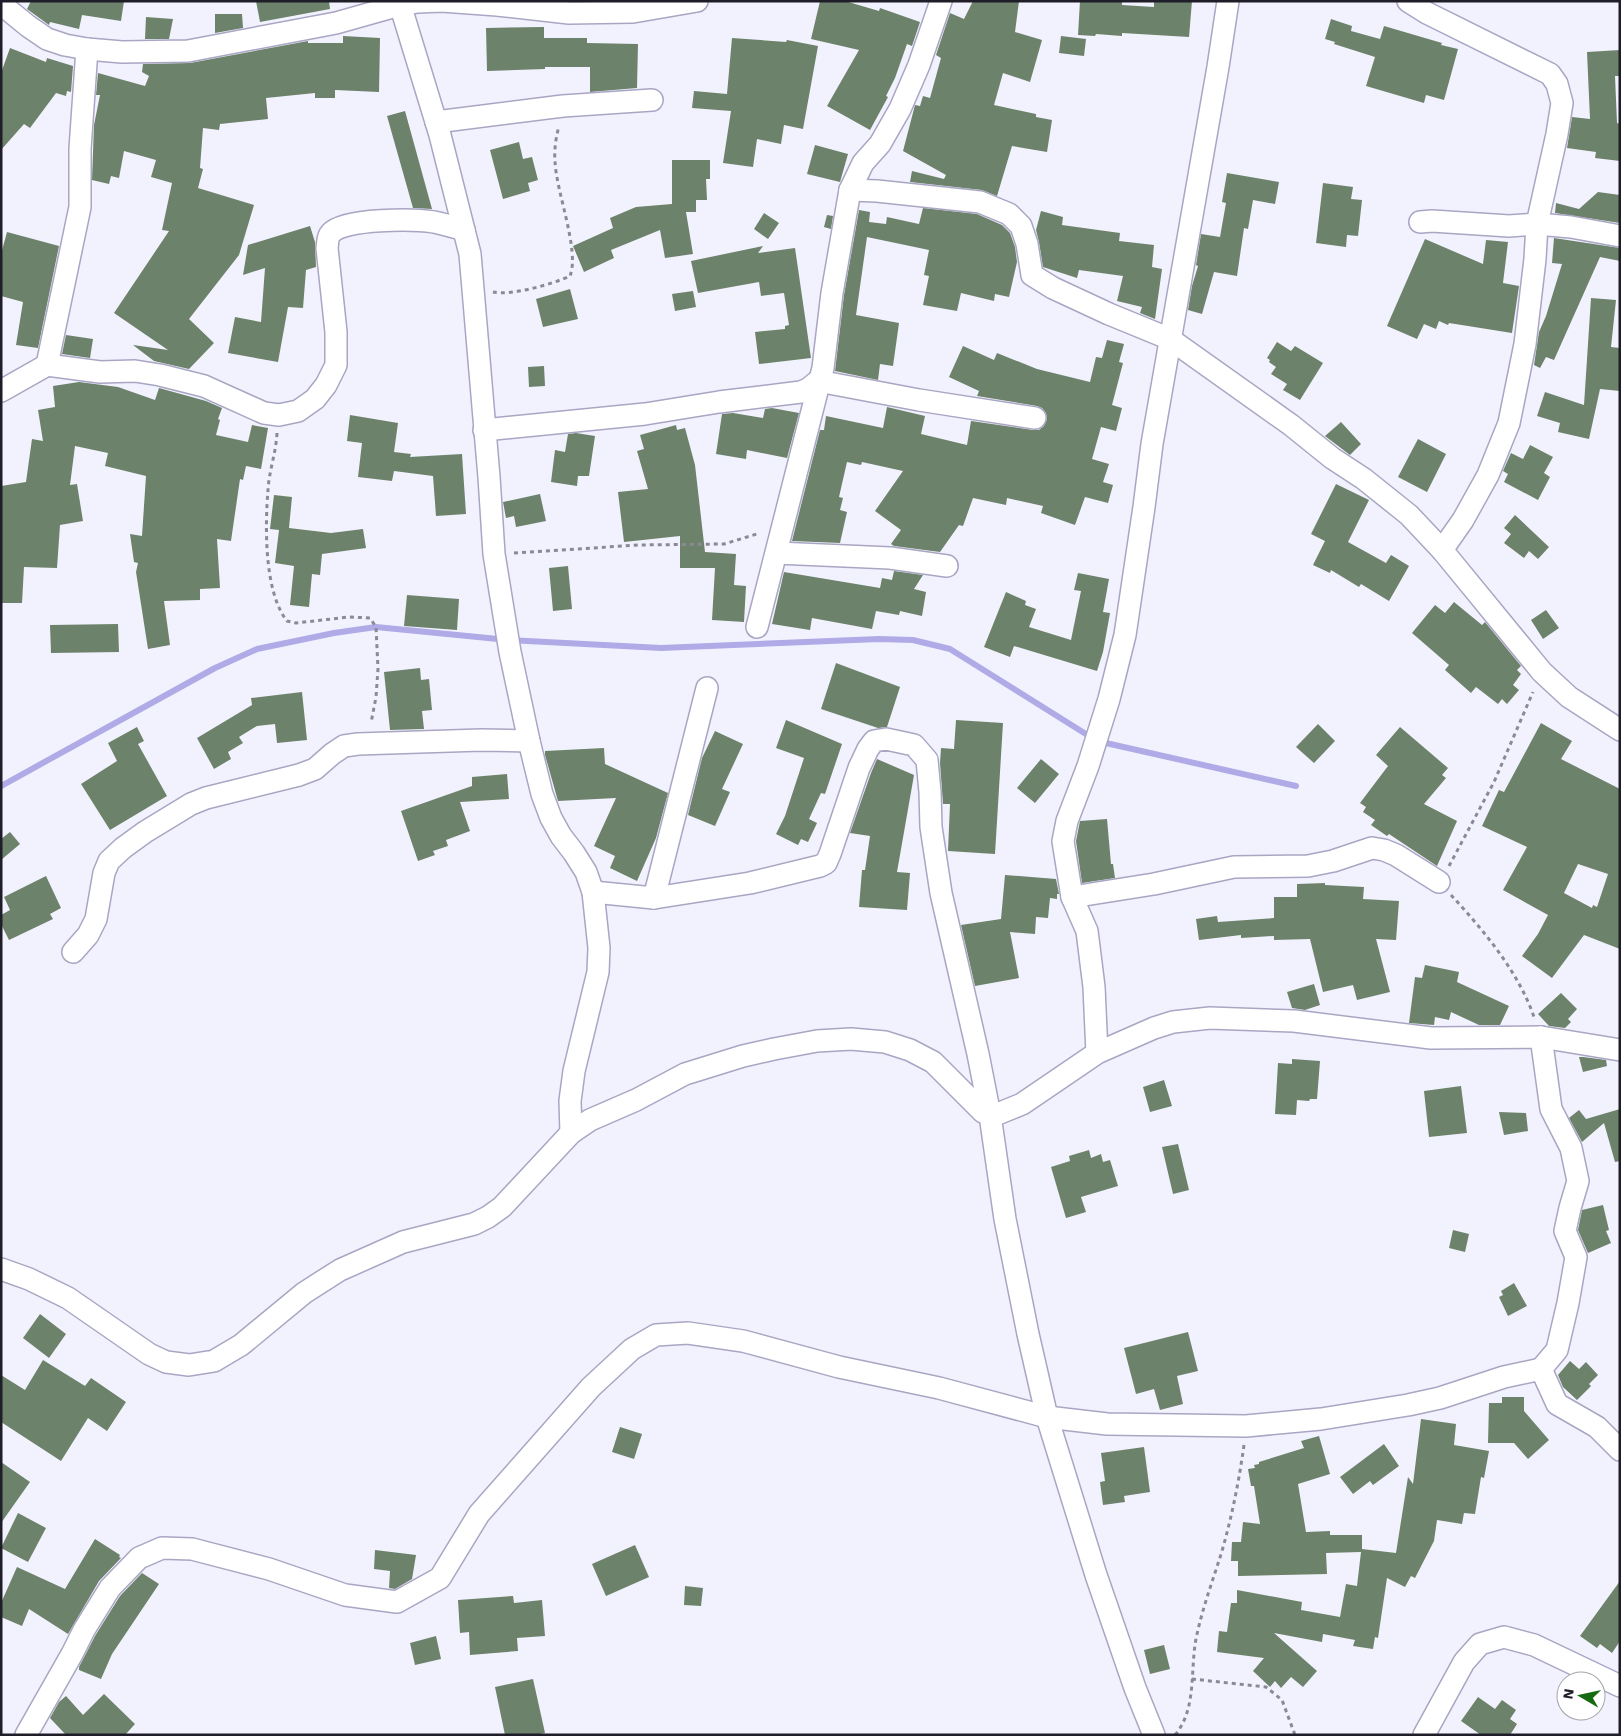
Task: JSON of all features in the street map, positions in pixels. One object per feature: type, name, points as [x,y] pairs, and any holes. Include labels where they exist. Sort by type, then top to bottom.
[{"type":"street","points":[[7,10],[47,39],[87,49],[122,52],[188,51],[336,23],[399,3],[442,2],[569,12],[634,12],[697,1]]},
{"type":"street","points":[[757,627],[777,553],[818,381],[823,368],[832,293],[850,190],[863,163],[880,144],[900,109],[919,65],[942,1]]},
{"type":"street","points":[[1097,1054],[1094,987],[1086,931],[1072,897],[1063,841],[1067,821],[1088,766],[1102,720],[1125,635],[1152,444],[1228,1]]},
{"type":"street","points":[[1408,1],[1427,13],[1550,74],[1557,84],[1562,103],[1537,224],[1525,344],[1509,423],[1488,475],[1463,520],[1442,550]]},
{"type":"street","points":[[399,3],[436,122],[470,254],[494,554],[510,652],[529,741],[542,794],[551,818],[586,872],[593,892],[599,948],[598,972],[574,1071],[570,1101],[571,1133]]},
{"type":"street","points":[[47,365],[80,207],[80,149],[87,49]]},
{"type":"street","points":[[436,122],[563,106],[652,100]]},
{"type":"street","points":[[850,190],[980,202],[1009,214],[1021,226],[1027,244],[1032,275],[1053,288],[1109,314],[1170,339],[1291,425],[1332,458],[1364,479],[1409,515],[1442,550],[1542,672],[1569,697],[1618,727]]},
{"type":"street","points":[[1,391],[47,365],[100,372],[135,371],[160,375],[204,386],[264,413],[279,415],[298,411],[315,399],[326,385],[336,365],[336,332],[327,248],[331,232],[351,224],[412,220],[435,222],[464,230]]},
{"type":"street","points":[[1420,222],[1432,221],[1510,226],[1537,224],[1571,227],[1620,236]]},
{"type":"street","points":[[818,381],[919,400],[1035,418]]},
{"type":"street","points":[[484,430],[645,414],[719,402],[801,392],[808,390],[818,381]]},
{"type":"street","points":[[777,553],[890,558],[947,566]]},
{"type":"street","points":[[654,898],[707,688]]},
{"type":"street","points":[[593,892],[654,898],[750,883],[810,869],[826,863],[859,768],[868,748],[874,741],[886,739],[914,745],[927,760],[931,827],[941,893],[978,1054],[990,1115],[1005,1219],[1047,1417],[1100,1584],[1135,1688],[1154,1735]]},
{"type":"street","points":[[73,952],[88,935],[96,919],[104,873],[109,861],[145,832],[191,804],[206,798],[299,775],[315,769],[344,746],[481,740],[529,741]]},
{"type":"street","points":[[1072,897],[1154,884],[1234,867],[1308,866],[1334,861],[1372,848],[1396,855],[1439,882]]},
{"type":"street","points":[[1,1269],[29,1279],[68,1298],[149,1354],[166,1362],[189,1365],[214,1361],[241,1345],[304,1294],[340,1270],[403,1242],[474,1224],[488,1216],[502,1207],[571,1133],[590,1120],[636,1100],[685,1074],[743,1056],[774,1049],[817,1041],[852,1039],[885,1042],[910,1050],[933,1062],[974,1106],[990,1115],[1002,1113],[1022,1104],[1097,1054],[1154,1028],[1173,1022],[1210,1018],[1294,1021],[1431,1038],[1541,1037],[1620,1050]]},
{"type":"street","points":[[26,1735],[84,1630],[110,1588],[139,1558],[162,1548],[192,1549],[269,1569],[345,1595],[397,1602],[440,1578],[479,1514],[591,1387],[632,1349],[656,1335],[688,1333],[742,1341],[839,1367],[939,1388],[1047,1417],[1108,1424],[1246,1426],[1321,1419],[1440,1398],[1504,1377],[1541,1369],[1557,1350],[1568,1303],[1576,1257],[1565,1231],[1578,1181],[1571,1148],[1551,1109],[1541,1037]]},
{"type":"street","points":[[1541,1369],[1557,1404],[1597,1427],[1620,1450]]},
{"type":"street","points":[[1424,1735],[1464,1662],[1480,1644],[1504,1637],[1534,1644],[1620,1686]]},
{"type":"path","points":[[472,283],[486,291],[497,293],[558,282],[570,276],[572,251],[555,161],[563,106]]},
{"type":"path","points":[[279,415],[276,447],[268,489],[267,546],[273,591],[280,612],[287,621],[296,623],[349,617],[370,618],[376,627],[378,669],[376,697],[367,744]]},
{"type":"path","points":[[494,554],[639,545],[724,544],[759,533],[784,522]]},
{"type":"path","points":[[1541,1037],[1529,1003],[1505,962],[1479,925],[1439,882],[1494,782],[1542,672]]},
{"type":"path","points":[[1175,1735],[1189,1706],[1196,1639],[1223,1548],[1240,1479],[1246,1426]]},
{"type":"path","points":[[1192,1679],[1266,1687],[1282,1700],[1295,1735]]},
{"type":"building","points":[[31,1],[124,1],[121,21],[82,15],[79,29],[50,22],[49,25],[27,9]]},
{"type":"building","points":[[256,1],[329,1],[330,9],[260,22]]},
{"type":"building","points":[[820,1],[845,1],[879,11],[880,8],[920,22],[912,46],[907,44],[895,78],[886,96],[888,97],[870,130],[827,106],[859,50],[811,39]]},
{"type":"building","points":[[973,1],[1019,1],[1015,32],[1042,40],[1030,82],[1003,73],[994,105],[1036,114],[1036,117],[1052,120],[1047,152],[1012,146],[997,196],[982,190],[910,182],[912,171],[944,179],[946,175],[903,151],[915,105],[920,106],[923,96],[930,98],[941,58],[936,55],[950,13],[964,19]]},
{"type":"building","points":[[1080,1],[1122,1],[1122,5],[1154,7],[1154,1],[1192,1],[1189,37],[1122,33],[1122,36],[1078,35]]},
{"type":"building","points":[[215,14],[242,14],[243,28],[215,33]]},
{"type":"building","points":[[146,17],[173,19],[169,39],[145,39]]},
{"type":"building","points":[[1331,19],[1352,26],[1351,31],[1380,39],[1384,26],[1458,49],[1444,100],[1426,95],[1424,103],[1366,86],[1375,57],[1334,44],[1335,42],[1325,39]]},
{"type":"building","points":[[544,27],[544,38],[587,38],[587,43],[638,44],[637,88],[590,92],[590,67],[545,67],[545,69],[487,71],[486,28]]},
{"type":"building","points":[[343,36],[380,38],[379,92],[335,90],[335,98],[315,98],[315,93],[266,98],[268,119],[220,124],[219,130],[203,128],[200,168],[203,169],[198,188],[254,205],[239,255],[189,319],[214,343],[189,369],[154,361],[133,345],[168,350],[114,313],[169,231],[162,230],[172,183],[151,177],[156,160],[124,151],[119,178],[111,176],[109,184],[92,180],[94,125],[100,95],[96,95],[98,73],[145,86],[149,76],[142,72],[143,64],[190,63],[308,41],[308,43],[343,43]]},
{"type":"building","points":[[1061,36],[1086,39],[1084,56],[1059,53]]},
{"type":"building","points":[[732,38],[786,42],[787,40],[818,46],[803,129],[784,125],[781,144],[757,139],[753,167],[723,163],[731,111],[692,108],[694,91],[727,94]]},
{"type":"building","points":[[10,48],[46,62],[47,58],[73,66],[71,92],[67,91],[66,96],[56,93],[30,128],[24,124],[1,150],[1,73]]},
{"type":"building","points":[[1620,50],[1620,76],[1615,76],[1617,123],[1620,124],[1620,161],[1595,158],[1596,152],[1567,148],[1572,117],[1590,119],[1587,52]]},
{"type":"building","points":[[405,111],[432,209],[413,208],[387,116]]},
{"type":"building","points":[[519,142],[523,159],[532,157],[538,180],[528,183],[530,191],[503,199],[490,150]]},
{"type":"building","points":[[815,145],[848,154],[840,182],[807,174]]},
{"type":"building","points":[[672,160],[710,160],[710,179],[706,179],[707,200],[696,200],[696,212],[686,212],[693,254],[665,258],[660,230],[611,250],[614,258],[584,272],[573,246],[613,228],[610,218],[636,207],[672,204]]},
{"type":"building","points":[[1227,173],[1279,182],[1275,204],[1253,200],[1248,229],[1244,228],[1237,276],[1214,272],[1202,314],[1188,310],[1198,266],[1196,265],[1201,234],[1220,237],[1226,203],[1222,202]]},
{"type":"building","points":[[1323,183],[1353,187],[1351,199],[1362,200],[1358,236],[1347,235],[1346,247],[1316,243]]},
{"type":"building","points":[[1598,192],[1620,195],[1620,223],[1555,213],[1556,203],[1579,209]]},
{"type":"building","points":[[923,208],[977,214],[1002,225],[1010,233],[1015,247],[1017,262],[1009,297],[995,294],[994,301],[961,293],[957,311],[923,305],[929,276],[924,275],[929,250],[867,237],[856,315],[899,323],[893,366],[880,364],[878,380],[835,371],[844,295],[859,210],[870,212],[869,222],[886,224],[887,217],[919,224]]},
{"type":"building","points":[[1041,211],[1063,217],[1062,225],[1120,233],[1119,241],[1154,245],[1152,267],[1162,269],[1155,319],[1140,313],[1142,307],[1117,301],[1123,276],[1079,270],[1077,278],[1043,267],[1036,230]]},
{"type":"building","points":[[764,213],[779,223],[768,239],[754,229]]},
{"type":"building","points":[[827,215],[833,216],[831,229],[824,227]]},
{"type":"building","points":[[310,226],[315,242],[316,267],[306,270],[303,308],[288,307],[278,362],[228,353],[235,317],[261,322],[265,268],[243,275],[248,245]]},
{"type":"building","points":[[7,232],[59,246],[38,348],[16,345],[23,302],[1,296],[1,254]]},
{"type":"building","points":[[1554,238],[1620,248],[1620,261],[1600,257],[1554,360],[1546,357],[1540,368],[1534,365],[1539,332],[1546,316],[1562,264],[1552,263]]},
{"type":"building","points":[[1425,239],[1483,264],[1486,240],[1508,242],[1503,283],[1519,286],[1512,333],[1449,323],[1448,325],[1439,321],[1436,329],[1424,324],[1417,339],[1387,326]]},
{"type":"building","points":[[763,246],[758,253],[795,248],[811,358],[759,364],[755,332],[785,329],[785,326],[789,325],[784,293],[761,296],[759,282],[698,293],[691,261]]},
{"type":"building","points":[[570,289],[578,319],[543,327],[536,299]]},
{"type":"building","points":[[693,291],[696,307],[675,311],[672,294]]},
{"type":"building","points":[[1591,298],[1616,300],[1611,347],[1620,348],[1620,391],[1600,389],[1589,439],[1558,432],[1560,423],[1537,416],[1545,392],[1584,405]]},
{"type":"building","points":[[66,335],[93,339],[90,358],[62,354]]},
{"type":"building","points":[[1107,340],[1124,344],[1119,362],[1123,363],[1112,405],[1122,408],[1116,431],[1101,427],[1092,459],[1109,464],[1103,482],[1113,485],[1108,503],[1085,497],[1075,525],[1041,513],[1043,506],[1007,498],[1006,505],[973,498],[963,526],[959,525],[940,552],[894,546],[891,544],[901,530],[875,511],[903,471],[862,462],[861,465],[847,462],[839,497],[843,498],[840,510],[847,512],[840,543],[792,541],[820,430],[824,430],[826,416],[883,428],[887,407],[925,416],[921,434],[967,445],[971,421],[1039,430],[1044,426],[1047,419],[1046,413],[1042,408],[977,396],[979,391],[949,377],[963,346],[994,360],[997,353],[1037,369],[1090,382],[1096,357],[1102,358]]},
{"type":"building","points":[[1277,342],[1291,351],[1295,346],[1323,363],[1300,400],[1283,390],[1287,384],[1271,374],[1276,367],[1267,358]]},
{"type":"building","points":[[544,366],[545,386],[529,387],[528,367]]},
{"type":"building","points":[[79,382],[118,387],[155,400],[159,388],[206,401],[222,408],[218,419],[220,420],[216,435],[248,442],[252,425],[268,428],[261,469],[246,466],[243,480],[240,479],[231,541],[217,539],[220,588],[200,589],[200,600],[164,601],[170,645],[148,649],[136,572],[138,563],[134,562],[130,534],[142,536],[146,476],[105,466],[108,453],[75,446],[70,485],[77,484],[83,521],[60,525],[57,568],[24,567],[22,603],[1,603],[1,486],[26,482],[32,439],[43,441],[38,410],[55,407],[53,386]]},
{"type":"building","points":[[772,408],[799,413],[787,458],[747,450],[746,459],[716,454],[722,414],[733,413],[763,418],[765,409]]},
{"type":"building","points":[[350,415],[398,423],[394,452],[411,454],[410,457],[462,454],[466,514],[436,516],[433,476],[394,471],[392,481],[358,477],[362,443],[347,441]]},
{"type":"building","points":[[1341,422],[1361,444],[1350,455],[1325,436]]},
{"type":"building","points":[[676,425],[677,430],[685,428],[695,465],[705,552],[736,554],[734,585],[746,586],[744,622],[712,620],[715,568],[680,568],[680,536],[624,542],[618,492],[648,489],[637,451],[644,449],[640,435]]},
{"type":"building","points":[[576,433],[595,436],[589,476],[578,476],[577,486],[551,482],[555,450],[565,452],[568,434]]},
{"type":"building","points":[[1418,439],[1446,454],[1427,492],[1398,477]]},
{"type":"building","points":[[1530,445],[1553,457],[1544,473],[1550,477],[1538,500],[1504,482],[1508,474],[1503,471],[1511,453],[1523,459]]},
{"type":"building","points":[[1336,484],[1369,500],[1348,542],[1386,563],[1391,555],[1409,566],[1389,601],[1361,584],[1359,587],[1331,570],[1330,573],[1313,565],[1325,541],[1311,534]]},
{"type":"building","points":[[540,494],[546,521],[516,527],[514,516],[506,518],[503,502]]},
{"type":"building","points":[[274,495],[292,497],[289,528],[331,533],[363,529],[366,548],[322,554],[320,575],[312,574],[309,607],[290,605],[294,566],[275,563],[279,530],[270,529]]},
{"type":"building","points":[[1515,515],[1549,547],[1538,559],[1529,551],[1524,558],[1504,543],[1511,534],[1504,528]]},
{"type":"building","points":[[568,566],[572,609],[553,611],[549,568]]},
{"type":"building","points":[[894,571],[923,575],[914,589],[926,592],[922,616],[900,611],[899,615],[876,611],[872,629],[812,618],[810,630],[772,624],[784,572],[880,588],[882,578],[892,580]]},
{"type":"building","points":[[1078,573],[1109,579],[1103,612],[1110,613],[1103,652],[1097,671],[1014,646],[1010,657],[984,647],[1006,592],[1026,601],[1025,605],[1036,609],[1029,627],[1071,640],[1081,591],[1074,590]]},
{"type":"building","points":[[407,595],[459,599],[457,630],[404,626]]},
{"type":"building","points":[[1454,602],[1482,625],[1485,622],[1521,666],[1517,670],[1521,674],[1513,685],[1519,690],[1507,704],[1502,699],[1498,704],[1476,687],[1471,693],[1445,670],[1449,665],[1412,633],[1435,605],[1445,613]]},
{"type":"building","points":[[1546,610],[1559,628],[1543,639],[1531,620]]},
{"type":"building","points":[[118,624],[119,652],[51,653],[50,625]]},
{"type":"building","points":[[836,663],[900,687],[887,727],[878,728],[821,709]]},
{"type":"building","points":[[420,668],[421,680],[429,679],[432,710],[422,711],[424,729],[390,730],[384,672]]},
{"type":"building","points":[[302,692],[307,740],[277,743],[275,724],[257,726],[239,737],[243,743],[228,752],[231,759],[214,769],[197,738],[252,705],[251,698]]},
{"type":"building","points":[[786,720],[842,744],[825,794],[821,793],[809,819],[817,823],[808,842],[801,839],[798,845],[776,834],[785,816],[804,758],[776,748]]},
{"type":"building","points":[[956,720],[1003,723],[995,854],[948,851],[950,804],[943,804],[940,763],[941,748],[954,749]]},
{"type":"building","points":[[1541,723],[1572,741],[1561,759],[1620,789],[1620,949],[1584,935],[1552,978],[1522,956],[1538,934],[1548,915],[1503,890],[1527,847],[1482,826],[1499,790],[1504,792]],"holes":[[[1578,864],[1608,874],[1597,907],[1593,905],[1592,908],[1564,893]]]},
{"type":"building","points":[[1318,724],[1335,741],[1314,763],[1296,747]]},
{"type":"building","points":[[137,727],[144,741],[138,744],[167,796],[110,830],[81,784],[117,761],[108,743]]},
{"type":"building","points":[[1400,727],[1448,768],[1442,775],[1446,778],[1424,804],[1457,821],[1437,866],[1389,834],[1387,836],[1371,825],[1375,820],[1363,812],[1366,807],[1360,803],[1388,766],[1376,755]]},
{"type":"building","points":[[715,731],[743,744],[722,789],[730,792],[715,826],[688,815],[702,758]]},
{"type":"building","points":[[604,748],[605,764],[668,793],[656,838],[637,881],[610,868],[615,856],[594,846],[616,798],[558,801],[545,755],[545,751]]},
{"type":"building","points":[[877,759],[914,775],[897,872],[910,873],[907,910],[859,907],[862,870],[865,870],[870,836],[850,833]]},
{"type":"building","points":[[1041,759],[1059,774],[1035,803],[1017,788]]},
{"type":"building","points":[[507,774],[509,799],[460,802],[470,831],[446,840],[448,846],[433,851],[435,855],[418,861],[401,811],[472,786],[472,777]]},
{"type":"building","points":[[1107,819],[1111,864],[1113,864],[1115,878],[1082,883],[1076,841],[1080,821]]},
{"type":"building","points":[[10,832],[20,844],[1,860],[1,839]]},
{"type":"building","points":[[1005,875],[1056,879],[1059,894],[1057,894],[1057,899],[1050,898],[1048,918],[1036,917],[1035,934],[1010,932],[1019,978],[975,986],[961,925],[1001,919]]},
{"type":"building","points":[[46,876],[61,908],[50,914],[53,919],[9,940],[1,924],[1,915],[10,910],[4,897]]},
{"type":"building","points":[[1325,883],[1325,885],[1364,887],[1363,899],[1399,901],[1396,940],[1376,939],[1390,992],[1357,1000],[1353,985],[1323,992],[1310,939],[1274,940],[1274,936],[1241,938],[1241,935],[1199,940],[1196,919],[1217,916],[1218,922],[1274,918],[1274,897],[1297,897],[1297,884]]},
{"type":"building","points":[[1425,965],[1459,972],[1457,982],[1509,1006],[1500,1025],[1479,1025],[1451,1012],[1449,1020],[1435,1017],[1434,1025],[1409,1023],[1415,977],[1422,978]]},
{"type":"building","points":[[1314,984],[1320,1005],[1305,1010],[1292,1008],[1287,992]]},
{"type":"building","points":[[1561,993],[1577,1009],[1568,1019],[1571,1022],[1565,1028],[1549,1026],[1538,1014]]},
{"type":"building","points":[[1579,1057],[1606,1060],[1607,1066],[1583,1072]]},
{"type":"building","points":[[1292,1059],[1320,1061],[1317,1099],[1310,1099],[1309,1101],[1297,1100],[1296,1115],[1275,1114],[1278,1063],[1292,1064]]},
{"type":"building","points":[[1164,1080],[1172,1106],[1150,1112],[1143,1087]]},
{"type":"building","points":[[1461,1086],[1467,1133],[1429,1137],[1424,1091]]},
{"type":"building","points":[[1620,1109],[1620,1161],[1615,1162],[1604,1123],[1582,1142],[1569,1118],[1579,1110],[1586,1119]]},
{"type":"building","points":[[1499,1112],[1526,1113],[1528,1131],[1504,1135]]},
{"type":"building","points":[[1178,1144],[1189,1190],[1173,1194],[1162,1147]]},
{"type":"building","points":[[1089,1150],[1091,1158],[1101,1154],[1103,1162],[1110,1160],[1118,1186],[1081,1197],[1086,1212],[1066,1218],[1051,1167],[1070,1161],[1069,1156]]},
{"type":"building","points":[[1603,1205],[1609,1230],[1606,1231],[1611,1243],[1588,1253],[1578,1230],[1582,1210]]},
{"type":"building","points":[[1453,1230],[1469,1234],[1465,1252],[1449,1248]]},
{"type":"building","points":[[1514,1283],[1527,1306],[1508,1316],[1499,1297],[1503,1295],[1501,1291]]},
{"type":"building","points":[[40,1314],[66,1334],[49,1358],[23,1338]]},
{"type":"building","points":[[1188,1332],[1198,1371],[1177,1376],[1183,1404],[1160,1410],[1154,1389],[1136,1394],[1124,1348]]},
{"type":"building","points":[[43,1360],[85,1386],[91,1378],[126,1402],[107,1431],[88,1418],[61,1461],[1,1422],[1,1375],[25,1390]]},
{"type":"building","points":[[1570,1361],[1579,1369],[1586,1362],[1598,1375],[1589,1384],[1591,1386],[1577,1400],[1563,1387],[1558,1375]]},
{"type":"building","points":[[1502,1397],[1524,1397],[1524,1411],[1549,1440],[1528,1459],[1514,1443],[1488,1443],[1489,1403],[1502,1403]]},
{"type":"building","points":[[1421,1419],[1456,1424],[1454,1445],[1489,1451],[1484,1478],[1481,1477],[1475,1514],[1464,1513],[1462,1524],[1437,1520],[1434,1541],[1415,1578],[1411,1576],[1405,1587],[1387,1578],[1378,1638],[1375,1637],[1373,1649],[1353,1646],[1355,1640],[1323,1634],[1322,1642],[1274,1633],[1317,1671],[1303,1687],[1291,1677],[1281,1688],[1275,1681],[1270,1687],[1253,1671],[1264,1658],[1217,1652],[1219,1631],[1227,1632],[1231,1603],[1237,1603],[1237,1590],[1302,1602],[1301,1610],[1340,1617],[1346,1584],[1357,1586],[1361,1552],[1326,1553],[1327,1574],[1238,1576],[1238,1561],[1231,1561],[1232,1542],[1241,1542],[1243,1522],[1260,1524],[1254,1486],[1251,1486],[1248,1469],[1255,1468],[1254,1465],[1259,1464],[1259,1462],[1304,1448],[1301,1441],[1319,1436],[1330,1474],[1298,1484],[1306,1532],[1330,1531],[1330,1535],[1362,1535],[1362,1549],[1396,1553],[1408,1477],[1413,1484]]},
{"type":"building","points":[[620,1427],[642,1434],[634,1459],[612,1452]]},
{"type":"building","points":[[1384,1444],[1399,1466],[1373,1485],[1370,1481],[1353,1494],[1340,1477]]},
{"type":"building","points":[[1144,1447],[1150,1492],[1124,1496],[1125,1502],[1103,1505],[1100,1482],[1105,1481],[1101,1453]]},
{"type":"building","points":[[1,1462],[30,1482],[1,1523]]},
{"type":"building","points":[[18,1513],[46,1528],[28,1562],[1,1548]]},
{"type":"building","points":[[95,1539],[120,1555],[119,1557],[121,1558],[99,1581],[68,1634],[29,1609],[22,1626],[1,1617],[1,1603],[17,1567],[65,1589]]},
{"type":"building","points":[[635,1545],[649,1577],[606,1596],[592,1564]]},
{"type":"building","points":[[375,1550],[416,1555],[412,1579],[395,1589],[389,1588],[390,1571],[374,1569]]},
{"type":"building","points":[[142,1573],[159,1584],[112,1654],[101,1679],[79,1670],[95,1636],[120,1596]]},
{"type":"building","points":[[1620,1581],[1620,1641],[1612,1653],[1600,1644],[1597,1648],[1580,1636]]},
{"type":"building","points":[[685,1586],[703,1588],[701,1606],[684,1605]]},
{"type":"building","points":[[513,1596],[514,1603],[542,1600],[545,1636],[517,1638],[518,1651],[470,1655],[469,1632],[460,1633],[458,1600]]},
{"type":"building","points":[[436,1636],[441,1659],[415,1665],[410,1643]]},
{"type":"building","points":[[1164,1645],[1170,1669],[1150,1674],[1144,1650]]},
{"type":"building","points":[[533,1679],[545,1733],[536,1735],[505,1735],[495,1687]]},
{"type":"building","points":[[104,1694],[135,1724],[125,1735],[66,1735],[50,1718],[59,1702],[66,1696],[83,1715]]},
{"type":"building","points":[[1478,1697],[1495,1709],[1502,1700],[1516,1710],[1510,1719],[1517,1724],[1510,1735],[1481,1735],[1461,1721]]},
{"type":"waterway","points":[[1,786],[215,668],[257,649],[334,633],[376,627],[508,640],[661,648],[879,639],[913,640],[950,649],[1097,741],[1296,786]]}]
